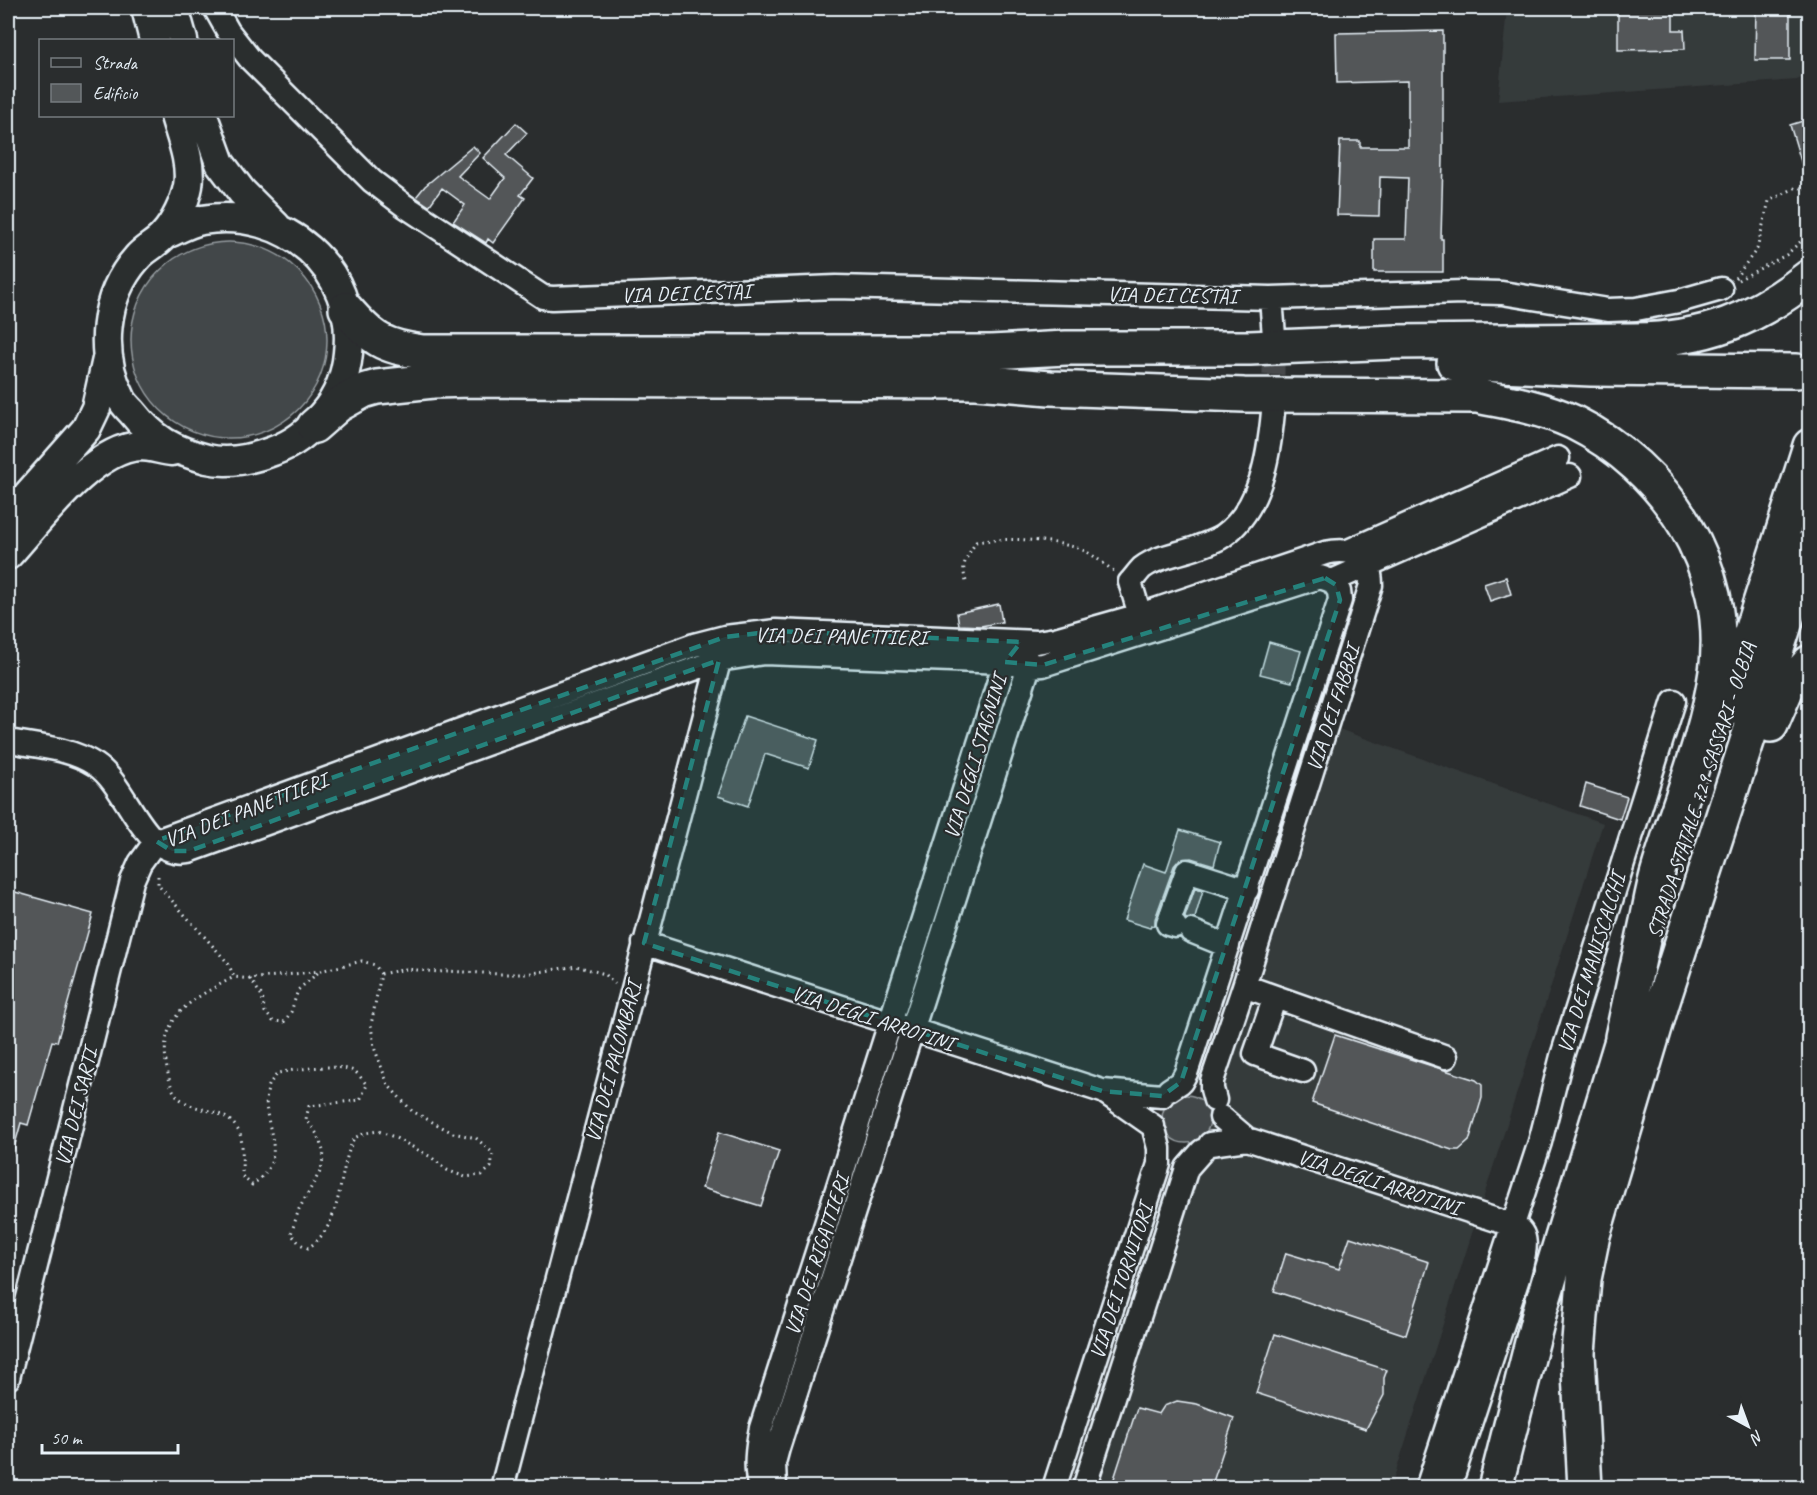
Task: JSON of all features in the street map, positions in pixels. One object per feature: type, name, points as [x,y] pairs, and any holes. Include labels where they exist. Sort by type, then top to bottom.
[{"type":"highway","points":[[346,309],[371,336],[378,340],[403,349],[423,352],[991,352],[1066,348],[1250,348],[1396,342],[1664,340],[1725,326],[1761,311],[1809,276]]},
{"type":"highway","points":[[991,352],[1067,358],[1249,359],[1391,364],[1475,363],[1591,369],[1797,370]]},
{"type":"highway","points":[[314,426],[344,401],[363,391],[377,387],[433,381],[976,382],[1051,377],[1476,375],[1591,369]]},
{"type":"highway","points":[[976,382],[1050,388],[1244,395],[1477,396],[1511,402],[1571,421],[1594,433],[1638,467],[1673,506],[1699,550],[1716,603],[1718,646],[1710,704],[1658,871],[1622,1037]]},
{"type":"highway","name":"STRADA STATALE 729 SASSARI - OLBIA","points":[[1526,1367],[1541,1307],[1622,1037],[1809,446]]},
{"type":"highway","name":"STRADA STATALE 729 SASSARI - OLBIA","points":[[1578,1383],[1584,1279],[1593,1235],[1662,1004],[1809,547]]},
{"type":"highway","points":[[1686,932],[1757,763],[1777,707],[1787,688],[1809,662]]},
{"type":"highway","points":[[1495,1488],[1526,1367]]},
{"type":"highway","points":[[1510,1488],[1526,1367]]},
{"type":"highway","points":[[1578,1383],[1585,1488]]},
{"type":"highway","points":[[1578,1383],[1595,1488]]},
{"type":"main road","points":[[146,8],[154,39]]},
{"type":"main road","points":[[174,8],[183,39]]},
{"type":"main road","points":[[164,235],[180,210],[188,186],[186,158],[175,117]]},
{"type":"main road","points":[[8,555],[74,483],[93,465],[113,454],[140,446],[217,461],[252,459],[285,447],[314,426],[335,398],[347,368],[350,336],[346,309],[336,283],[321,260],[301,241],[277,227],[242,192],[220,163],[203,117]]},
{"type":"main road","points":[[8,516],[86,429],[96,408],[107,359],[107,323],[117,289],[136,258],[164,235],[200,220],[240,218],[277,227]]},
{"type":"main road","points":[[107,359],[121,399],[127,407],[147,431],[183,453]]},
{"type":"street","name":"VIA DEI CESTAI","points":[[215,8],[228,31],[250,59],[372,181],[405,206],[543,297],[836,287],[1271,298],[1463,292],[1502,293],[1608,310],[1636,309],[1679,301],[1721,289]]},
{"type":"street","points":[[1271,298],[1274,336]]},
{"type":"street","points":[[1140,615],[1130,582],[1142,568],[1222,536],[1238,522],[1249,506],[1269,452],[1273,412]]},
{"type":"street","name":"VIA DEI PANETTIERI","points":[[156,841],[694,645],[725,637],[776,631],[1021,642],[1055,639],[1140,615],[1326,553],[1348,550],[1564,467],[1368,565]]},
{"type":"street","points":[[1332,581],[1368,565],[1361,557],[1348,550]]},
{"type":"street","name":"VIA DEI FABBRI","points":[[1218,1108],[1212,1081],[1366,605],[1371,585],[1368,565]]},
{"type":"street","name":"VIA DEI PANETTIERI","points":[[156,841],[180,853],[189,851],[719,660],[764,653],[1005,662],[1029,666],[1056,663],[1320,577],[1332,581]]},
{"type":"street","name":"VIA DEI FABBRI","points":[[1165,1093],[1181,1082],[1186,1073],[1263,841],[1340,600],[1339,591],[1332,581]]},
{"type":"street","name":"VIA DEI PALOMBARI","points":[[502,1488],[725,637]]},
{"type":"street","name":"VIA DEGLI STAGNINI","points":[[901,1027],[1029,666],[1021,642]]},
{"type":"street","name":"VIA DEGLI STAGNINI","points":[[901,1027],[1005,662],[1021,642]]},
{"type":"street","name":"VIA DEI MANISCALCHI","points":[[1427,1488],[1540,1142],[1562,1056],[1674,701]]},
{"type":"street","points":[[8,741],[57,749],[95,765],[118,786],[141,825],[156,841]]},
{"type":"street","name":"VIA DEI SARTI","points":[[8,1378],[132,881],[140,863],[156,841]]},
{"type":"street","points":[[1263,841],[1288,849]]},
{"type":"street","points":[[1228,946],[1168,924],[1186,871],[1247,890]]},
{"type":"street","name":"VIA DEGLI ARROTINI","points":[[644,943],[1102,1091]]},
{"type":"street","points":[[1244,986],[1446,1057]]},
{"type":"street","points":[[1275,997],[1255,1054],[1304,1071]]},
{"type":"street","name":"VIA DEI RIGATTIERI","points":[[760,1488],[757,1445],[761,1428],[901,1027]]},
{"type":"street","name":"VIA DEI RIGATTIERI","points":[[775,1488],[774,1463],[777,1448],[901,1027]]},
{"type":"street","points":[[1102,1091],[1165,1093],[1179,1086],[1190,1085],[1201,1088],[1247,1139]]},
{"type":"street","points":[[1102,1091],[1154,1130],[1161,1142],[1169,1149],[1180,1153],[1247,1139]]},
{"type":"street","points":[[1154,1130],[1154,1111],[1165,1093]]},
{"type":"street","points":[[1206,1148],[1217,1136],[1220,1127],[1218,1108]]},
{"type":"street","name":"VIA DEI TORNITORI","points":[[1054,1488],[1159,1164],[1159,1148],[1154,1130]]},
{"type":"street","name":"VIA DEGLI ARROTINI","points":[[1247,1139],[1512,1225]]},
{"type":"street","name":"VIA DEI TORNITORI","points":[[1084,1488],[1187,1168],[1206,1148]]},
{"type":"street","points":[[1449,1488],[1518,1278],[1525,1239],[1520,1229],[1512,1225]]},
{"type":"street","points":[[1074,1428],[1100,1438]]},
{"type":"path","points":[[1809,190],[1797,187],[1769,201],[1757,249],[1730,285],[1786,255],[1809,234]]},
{"type":"path","points":[[966,581],[962,569],[976,542],[996,538],[1058,544],[1086,551],[1130,582]]},
{"type":"path","points":[[156,841],[158,885],[228,963],[234,977]]},
{"type":"path","points":[[362,962],[375,965],[381,974],[371,1025],[374,1047],[387,1085],[412,1111],[453,1133],[477,1138],[486,1145],[493,1153],[491,1167],[482,1175],[465,1177],[447,1170],[431,1157],[394,1137],[378,1131],[365,1133],[354,1138],[347,1153],[332,1220],[327,1231],[308,1248],[300,1244],[291,1234],[299,1209],[321,1170],[324,1153],[317,1134],[306,1119],[309,1106],[360,1100],[367,1085],[356,1072],[338,1068],[297,1069],[278,1073],[268,1086],[266,1101],[274,1150],[269,1168],[252,1185],[242,1176],[240,1132],[221,1114],[193,1106],[180,1099],[171,1089],[166,1064],[166,1039],[175,1016],[193,1000],[234,977],[250,979],[320,971],[362,962]]},
{"type":"path","points":[[381,974],[406,969],[526,974],[576,966],[604,974],[631,995]]},
{"type":"path","points":[[250,979],[262,996],[265,1012],[273,1021],[284,1022],[291,1012],[298,990],[320,971]]},
{"type":"highlighted area","points":[[1325,578],[1336,585],[1340,600],[1181,1082],[1162,1096],[1102,1091],[644,943],[719,660],[189,851],[172,851],[156,841],[725,637],[776,631],[1021,642],[1005,662],[1043,665]]},
{"type":"shaded area","points":[[1507,8],[1809,8],[1809,74],[1797,80],[1498,101]]},
{"type":"shaded area","points":[[219,242],[239,242],[275,253],[284,258],[305,278],[320,302],[327,330],[327,350],[320,378],[311,395],[291,416],[275,427],[258,434],[239,438],[219,438],[191,431],[174,422],[147,395],[135,369],[131,350],[131,330],[138,302],[147,285],[174,258],[200,246]]},
{"type":"shaded area","points":[[1333,727],[1603,823],[1391,1487],[1091,1488]]},
{"type":"shaded area","points":[[1186,1095],[1203,1102],[1210,1119],[1203,1136],[1186,1143],[1169,1136],[1162,1119],[1169,1102]]},
{"type":"building","points":[[1618,8],[1673,8],[1673,30],[1684,30],[1685,49],[1618,50]]},
{"type":"building","points":[[1756,8],[1790,8],[1790,60],[1755,60]]},
{"type":"building","points":[[1443,31],[1441,239],[1443,239],[1443,272],[1374,272],[1374,239],[1406,239],[1408,178],[1380,177],[1379,216],[1337,215],[1340,141],[1360,141],[1360,147],[1408,147],[1408,81],[1337,83],[1336,33]]},
{"type":"building","points":[[1809,119],[1809,178],[1806,178],[1790,125]]},
{"type":"building","points":[[516,123],[527,133],[506,155],[533,178],[520,195],[525,198],[493,243],[488,239],[486,243],[453,222],[465,205],[442,188],[429,206],[416,197],[425,186],[473,146],[480,153],[458,176],[490,199],[505,178],[483,158]]},
{"type":"building","points":[[1506,577],[1511,594],[1490,601],[1484,584]]},
{"type":"building","points":[[999,604],[1002,622],[981,626],[959,625],[957,613]]},
{"type":"building","points":[[1269,642],[1301,651],[1292,682],[1260,674]]},
{"type":"building","points":[[745,716],[818,740],[809,768],[765,754],[748,806],[718,796]]},
{"type":"building","points":[[1586,784],[1627,797],[1620,819],[1580,806]]},
{"type":"building","points":[[1180,830],[1220,842],[1214,865],[1191,858],[1179,860],[1174,866],[1155,919],[1155,926],[1151,925],[1150,928],[1124,920],[1143,864],[1166,872]]},
{"type":"building","points":[[1195,888],[1203,890],[1195,918],[1186,919],[1185,917]]},
{"type":"building","points":[[8,890],[93,914],[57,1042],[52,1041],[28,1125],[21,1123],[12,1155],[8,1154]]},
{"type":"building","points":[[1335,1035],[1476,1080],[1482,1085],[1482,1098],[1469,1141],[1459,1150],[1452,1150],[1312,1103]]},
{"type":"building","points":[[719,1132],[779,1151],[761,1206],[702,1188]]},
{"type":"building","points":[[1350,1237],[1429,1262],[1406,1335],[1274,1291],[1286,1253],[1339,1269]]},
{"type":"building","points":[[1275,1334],[1387,1370],[1384,1378],[1384,1395],[1366,1429],[1256,1393]]},
{"type":"building","points":[[1177,1401],[1197,1404],[1234,1418],[1211,1488],[1111,1488],[1137,1408],[1159,1414],[1164,1406]]},
{"type":"tunnel","points":[[1273,408],[1274,336]]}]
